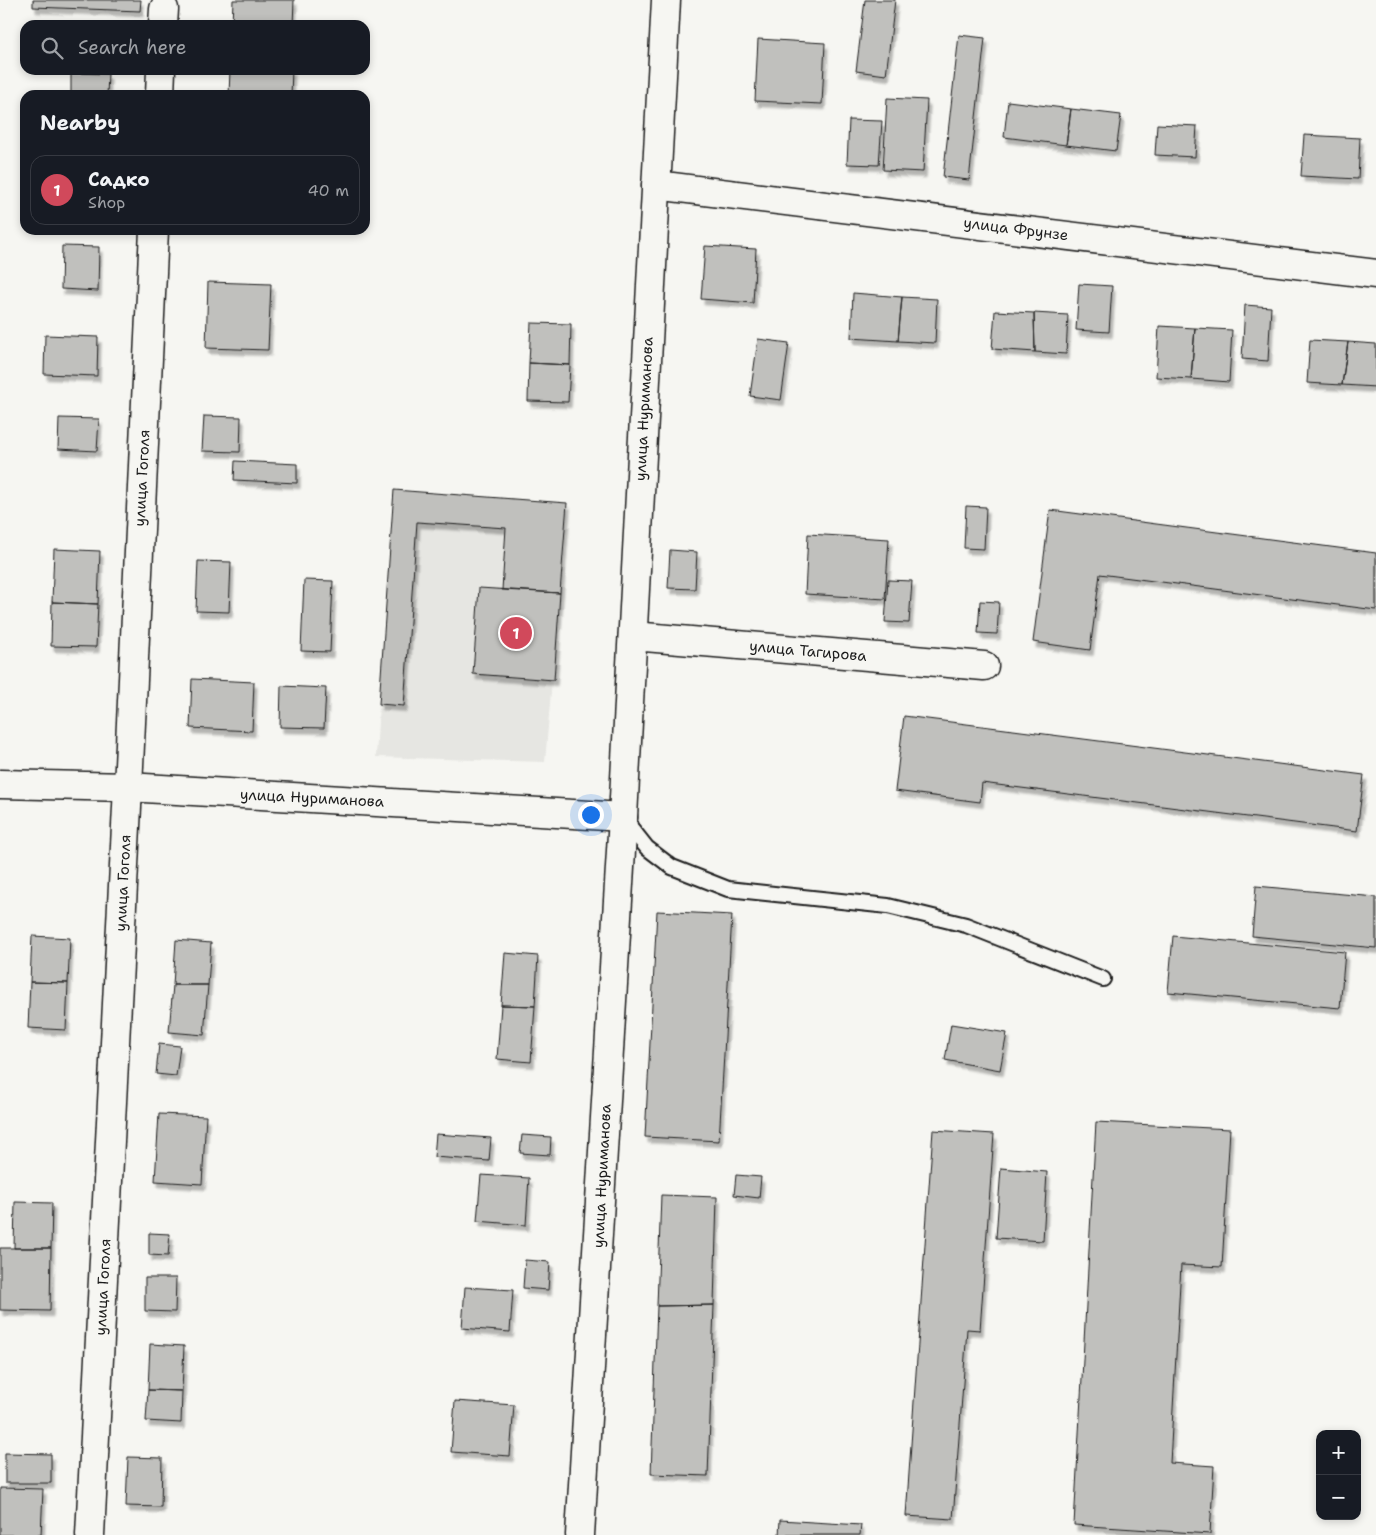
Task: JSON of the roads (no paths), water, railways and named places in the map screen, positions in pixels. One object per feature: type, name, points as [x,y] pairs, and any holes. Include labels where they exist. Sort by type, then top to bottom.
[{"type":"street","name":"улица Нуриманова","points":[[580,1535],[623,817],[666,0]]},
{"type":"street","points":[[160,90],[161,75]]},
{"type":"street","name":"улица Фрунзе","points":[[656,185],[1376,274]]},
{"type":"street","name":"улица Гоголя","points":[[90,1535],[154,235]]},
{"type":"street","name":"улица Тагирова","points":[[633,636],[984,666]]},
{"type":"street","name":"улица Нуриманова","points":[[0,784],[128,787],[623,817]]},
{"type":"lane","points":[[623,817],[647,848],[672,867],[728,889],[888,906],[966,925],[1103,979]]},
{"type":"place","name":"Садко","points":[[516,633]]}]
